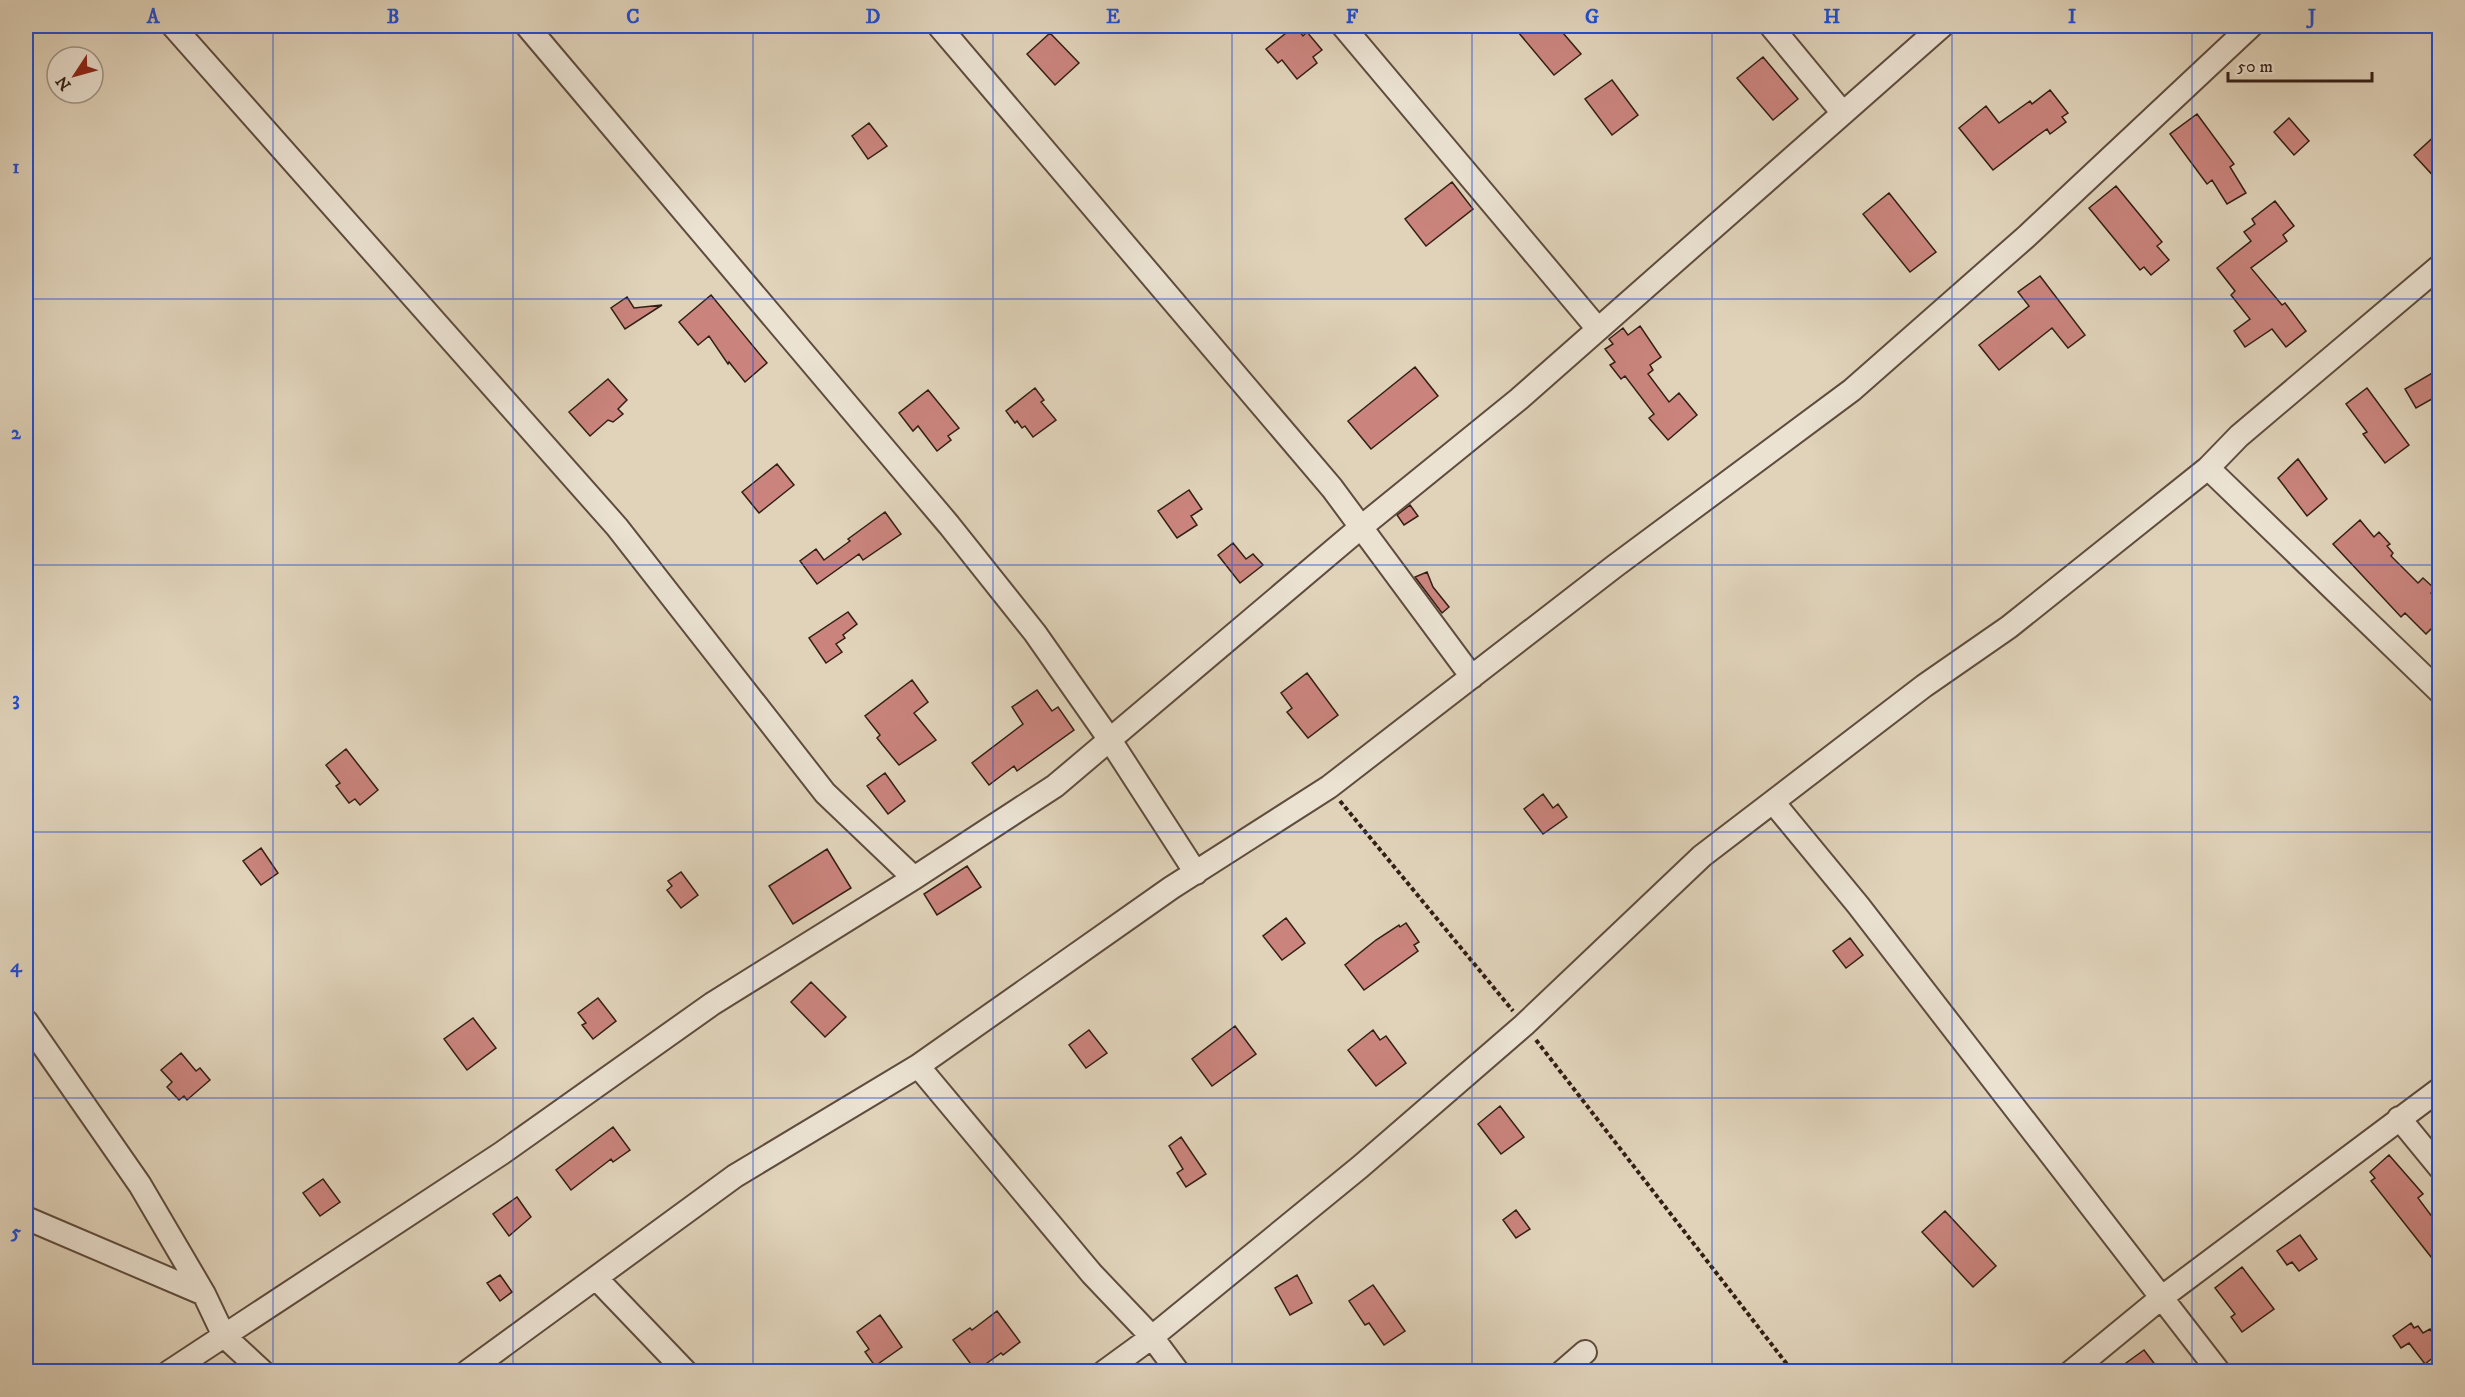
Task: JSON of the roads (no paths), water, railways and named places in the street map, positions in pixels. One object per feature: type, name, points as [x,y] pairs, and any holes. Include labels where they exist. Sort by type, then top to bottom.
[{"type":"street","points":[[173,26],[617,527],[825,793],[914,878]]},
{"type":"street","points":[[527,26],[949,525],[1035,633],[1110,740],[1196,873]]},
{"type":"street","points":[[940,26],[1332,488],[1472,676]]},
{"type":"street","points":[[1343,26],[1599,329]]},
{"type":"street","points":[[1771,26],[1842,112]]},
{"type":"street","points":[[169,1371],[502,1153],[712,1004],[914,878],[1055,786],[1360,528],[1519,399],[1942,26]]},
{"type":"street","points":[[467,1371],[735,1176],[918,1066],[1196,873],[1329,787],[1615,566],[1852,390],[2027,236],[2251,26]]},
{"type":"street","points":[[1104,1371],[1152,1337],[1360,1167],[1524,1025],[1702,856],[1924,686],[2009,627],[2208,468],[2240,436],[2439,266]]},
{"type":"street","points":[[2208,468],[2439,692]]},
{"type":"street","points":[[1773,802],[1858,905],[2219,1371]]},
{"type":"street","points":[[26,1021],[140,1185],[204,1294],[224,1336],[263,1371]]},
{"type":"street","points":[[918,1066],[1092,1274],[1152,1337],[1178,1371]]},
{"type":"street","points":[[2071,1371],[2161,1298],[2439,1089]]},
{"type":"street","points":[[2399,1118],[2439,1168]]},
{"type":"street","points":[[26,1218],[204,1294]]},
{"type":"street","points":[[596,1278],[686,1371]]},
{"type":"street","points":[[1562,1371],[1585,1352]]}]
